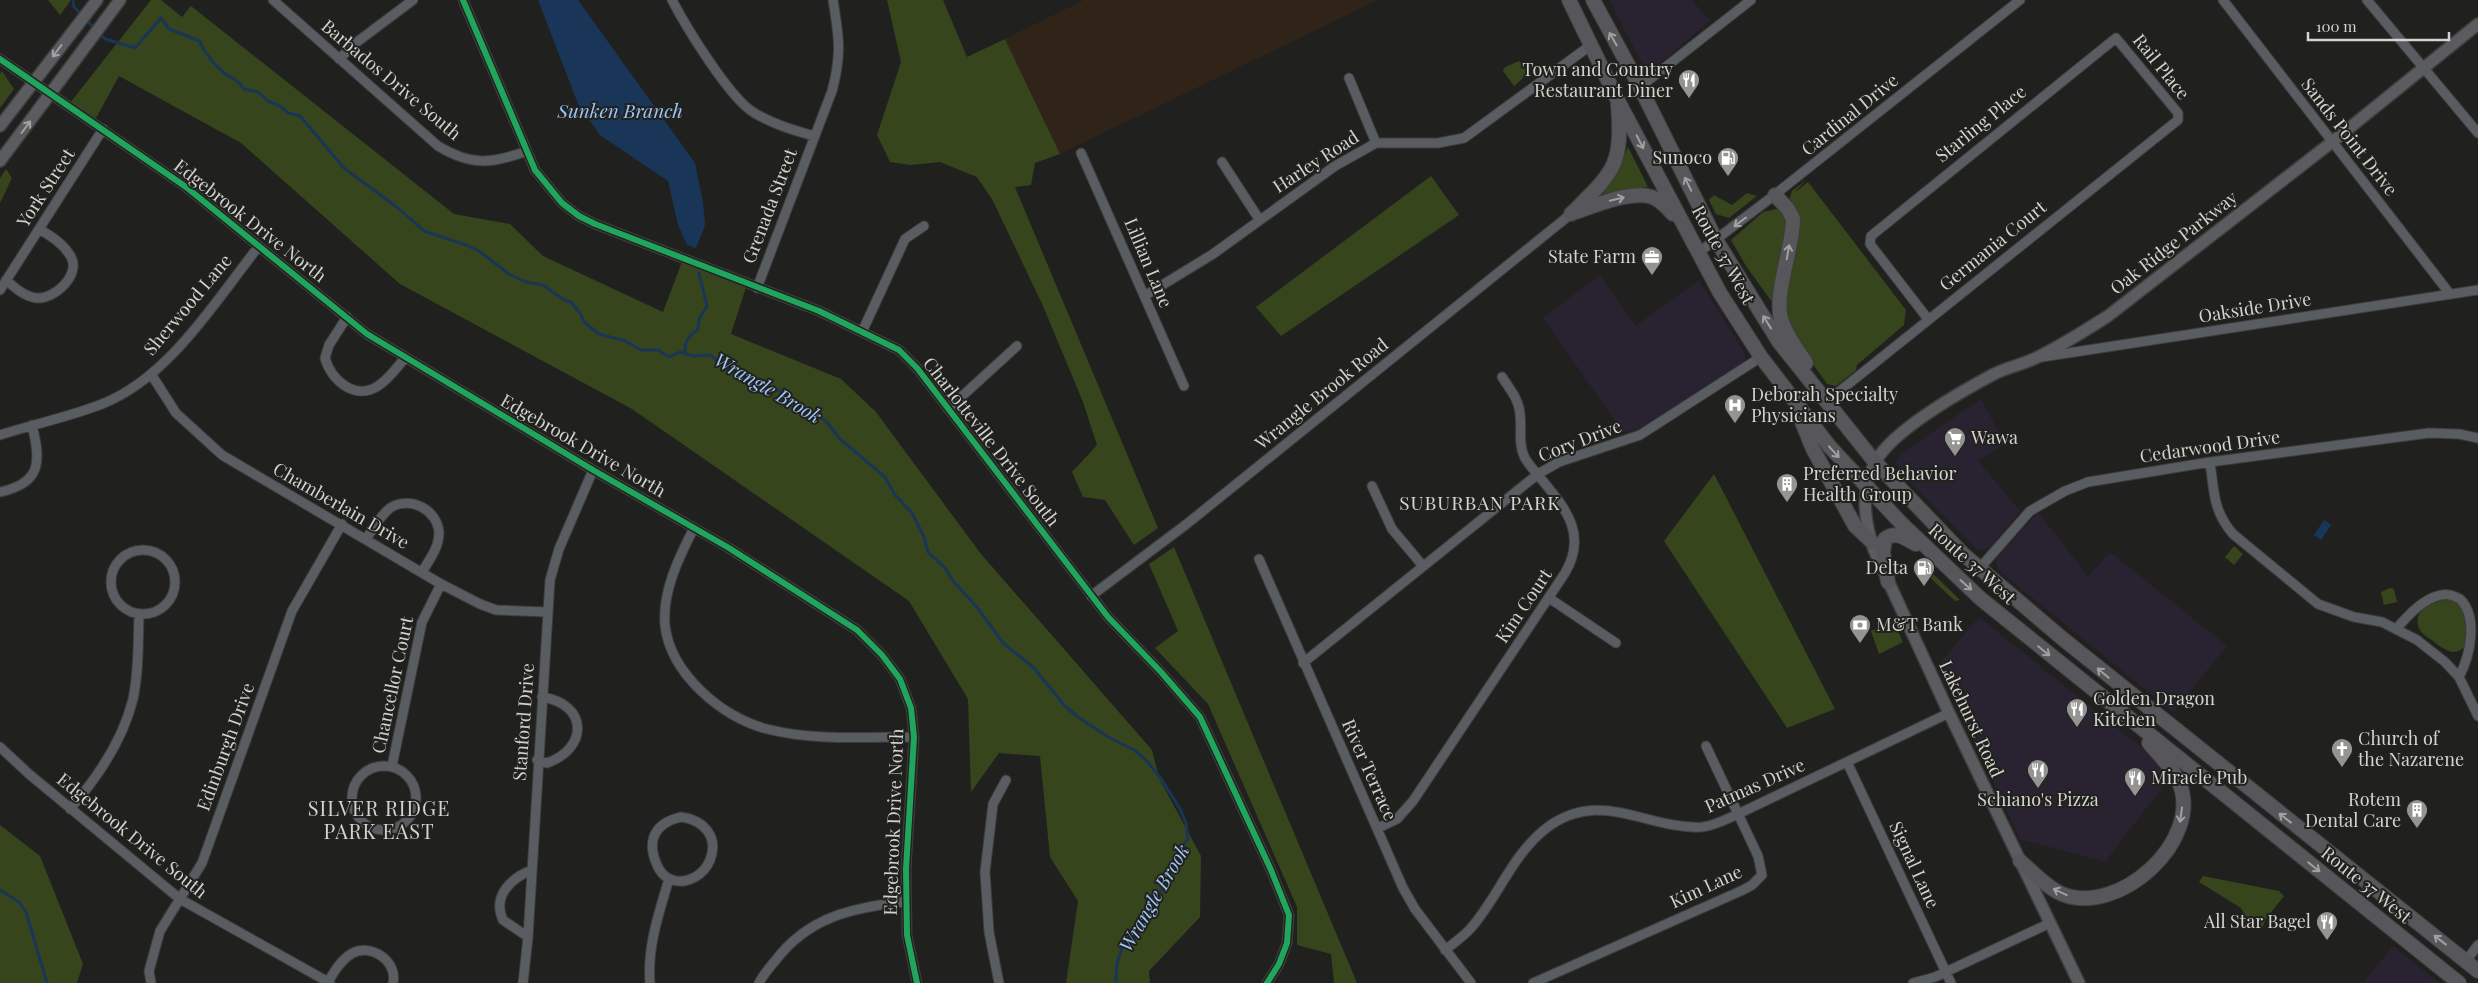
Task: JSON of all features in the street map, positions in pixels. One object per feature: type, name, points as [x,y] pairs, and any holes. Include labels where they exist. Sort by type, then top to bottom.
[{"type":"highway","name":"Route 37 West","points":[[1569,0],[1618,99],[1720,293],[1761,357],[1830,447],[1930,552],[2000,615],[2459,983]]},
{"type":"highway","name":"Route 37 West","points":[[1593,0],[1640,87],[1716,240],[1779,342],[1875,462],[1979,569],[2130,695],[2478,971]]},
{"type":"highway","points":[[1570,214],[1604,181],[1614,163],[1619,149],[1620,133],[1618,99]]},
{"type":"highway","points":[[1775,195],[1788,209],[1793,219],[1782,290],[1781,317],[1787,335],[1805,362],[1823,399]]},
{"type":"highway","points":[[1570,214],[1621,198],[1650,196],[1659,200],[1682,223]]},
{"type":"highway","points":[[1793,400],[1813,449],[1855,526],[1872,542]]},
{"type":"highway","points":[[1888,582],[1883,552],[1885,539],[1889,535],[1901,536],[1930,552]]},
{"type":"highway","points":[[2020,861],[2061,894],[2077,898],[2092,898],[2113,893],[2146,873],[2161,858],[2180,826],[2183,807],[2179,783],[2165,761],[2126,716]]},
{"type":"main road","points":[[0,126],[97,0]]},
{"type":"main road","points":[[0,161],[120,0]]},
{"type":"main road","name":"Oak Ridge Parkway","points":[[1875,462],[1887,446],[1952,397],[1995,374],[2037,358],[2108,316],[2332,142],[2478,24]]},
{"type":"main road","name":"Lakehurst Road","points":[[1875,462],[1867,486],[1865,501],[1866,527],[1888,582],[1949,713],[2079,983]]},
{"type":"street","name":"Barbados Drive South","points":[[273,0],[438,146],[451,154],[472,161],[492,162],[527,151]]},
{"type":"street","points":[[339,59],[413,0]]},
{"type":"street","name":"Charlotteville Drive South","points":[[463,0],[535,170],[548,189],[579,216],[819,311],[899,350],[917,368],[1091,596],[1200,717],[1271,870],[1288,915],[1287,943],[1279,964],[1267,983]]},
{"type":"street","name":"Grenada Street","points":[[672,0],[736,99],[752,112],[778,125],[814,136]]},
{"type":"street","name":"Grenada Street","points":[[757,288],[839,66],[840,43],[833,0]]},
{"type":"street","points":[[1640,87],[1751,0]]},
{"type":"street","name":"Cardinal Drive","points":[[1698,252],[1775,195],[2020,0]]},
{"type":"street","name":"Sands Point Drive","points":[[2223,0],[2450,294]]},
{"type":"street","points":[[2367,0],[2478,133]]},
{"type":"street","name":"Rail Place","points":[[2116,38],[2180,117]]},
{"type":"street","name":"Starling Place","points":[[1928,319],[1870,244],[1869,239],[1874,232],[2116,38]]},
{"type":"street","name":"Harley Road","points":[[1146,296],[1213,254],[1335,166],[1376,143],[1438,143],[1464,138],[1591,45]]},
{"type":"street","name":"Edgebrook Drive North","points":[[0,59],[186,187],[368,334],[593,470],[729,548],[857,630],[882,655],[900,679],[911,708],[914,737],[908,818],[906,935],[917,983]]},
{"type":"street","points":[[1349,78],[1376,143]]},
{"type":"street","name":"Germania Court","points":[[1823,399],[1928,319],[2180,117]]},
{"type":"street","name":"York Street","points":[[0,290],[103,129]]},
{"type":"street","name":"Lillian Lane","points":[[1081,153],[1146,296],[1184,386]]},
{"type":"street","points":[[1222,162],[1259,219]]},
{"type":"street","name":"Wrangle Brook Road","points":[[1091,596],[1188,523],[1570,214]]},
{"type":"street","points":[[862,332],[905,240],[924,226]]},
{"type":"street","points":[[6,280],[20,292],[37,298],[46,297],[61,288],[71,274],[74,266],[72,258],[56,240],[39,229]]},
{"type":"street","name":"Sherwood Lane","points":[[0,435],[102,404],[121,395],[151,374],[182,344],[259,246]]},
{"type":"street","name":"Oakside Drive","points":[[2037,358],[2478,290]]},
{"type":"street","points":[[347,317],[329,345],[325,358],[338,382],[350,390],[369,390],[386,381],[405,358]]},
{"type":"street","points":[[948,409],[1017,346]]},
{"type":"street","name":"Cory Drive","points":[[1303,663],[1538,474],[1559,462],[1640,435],[1761,357]]},
{"type":"street","name":"Chamberlain Drive","points":[[151,374],[176,413],[222,455],[441,584],[480,604],[496,610],[547,612]]},
{"type":"street","name":"Kim Court","points":[[1378,828],[1397,819],[1413,801],[1549,598],[1570,564],[1574,550],[1574,534],[1567,511],[1522,450],[1519,408],[1514,395],[1502,377]]},
{"type":"street","points":[[0,492],[15,488],[32,476],[37,464],[38,452],[32,425]]},
{"type":"street","name":"Cedarwood Drive","points":[[1979,569],[2030,511],[2065,491],[2088,482],[2210,462],[2429,433],[2459,434],[2478,438]]},
{"type":"street","points":[[2210,462],[2216,509],[2222,522],[2233,534],[2318,604],[2354,617],[2382,622],[2417,640],[2446,662],[2459,677],[2478,716]]},
{"type":"street","name":"Stanford Drive","points":[[523,983],[528,937],[537,760],[550,580],[559,549],[593,470]]},
{"type":"street","points":[[1372,486],[1392,529],[1423,566]]},
{"type":"street","points":[[366,539],[384,514],[395,506],[414,504],[426,509],[437,523],[439,534],[436,548],[422,572]]},
{"type":"street","name":"Edinburgh Drive","points":[[151,983],[150,971],[156,944],[163,926],[202,862],[292,611],[342,524]]},
{"type":"street","points":[[694,528],[680,555],[673,575],[667,600],[665,624],[670,643],[679,661],[691,679],[716,705],[744,721],[766,729],[805,736],[914,737]]},
{"type":"street","points":[[148,550],[168,562],[175,575],[175,583],[166,603],[156,612],[139,614],[124,609],[116,601],[111,588],[114,570],[124,557],[129,553],[148,550]]},
{"type":"street","name":"River Terrace","points":[[1259,559],[1403,888],[1445,950],[1471,983]]},
{"type":"street","name":"Chancellor Court","points":[[392,766],[422,622],[441,584]]},
{"type":"street","points":[[2396,629],[2412,613],[2434,597],[2453,595],[2464,601],[2477,622],[2477,634],[2468,660],[2459,677]]},
{"type":"street","points":[[1549,598],[1616,643]]},
{"type":"street","points":[[70,809],[103,767],[120,733],[133,699],[138,662],[139,614]]},
{"type":"street","points":[[537,760],[548,763],[565,754],[575,740],[578,725],[569,707],[555,699],[542,697]]},
{"type":"street","name":"Patmas Drive","points":[[1445,950],[1471,928],[1525,849],[1544,830],[1566,816],[1588,811],[1613,810],[1686,826],[1703,827],[1738,814],[1949,713]]},
{"type":"street","name":"Edgebrook Drive South","points":[[0,746],[70,809],[180,899],[329,983]]},
{"type":"street","name":"Kim Lane","points":[[1533,983],[1752,885],[1762,876],[1762,869],[1706,746]]},
{"type":"street","name":"Signal Lane","points":[[1847,762],[1951,983]]},
{"type":"street","name":"Chancellor Court","points":[[392,766],[402,771],[410,779],[415,789],[416,800],[413,811],[407,820],[398,827],[387,830],[376,829],[358,817],[352,799],[353,789],[357,780],[372,768],[392,766]]},
{"type":"street","points":[[999,983],[989,932],[985,872],[993,804],[1006,780]]},
{"type":"street","points":[[681,817],[701,824],[707,829],[714,842],[705,870],[695,879],[684,881],[669,879],[660,871],[652,854],[651,846],[656,831],[668,820],[681,817]]},
{"type":"street","points":[[528,937],[502,920],[499,906],[506,887],[511,881],[532,870]]},
{"type":"street","points":[[650,983],[649,968],[653,936],[669,879]]},
{"type":"street","points":[[759,983],[797,935],[823,920],[863,906],[906,901]]},
{"type":"street","points":[[1913,983],[1935,977],[2050,923]]},
{"type":"street","points":[[2466,961],[2478,945]]},
{"type":"street","points":[[329,983],[344,959],[351,954],[367,950],[380,955],[390,965],[394,978],[393,983]]},
{"type":"shaded area","points":[[1084,0],[1378,0],[1060,154],[1005,39]]},
{"type":"shaded area","points":[[1609,0],[1692,0],[1710,21],[1655,67],[1644,67]]},
{"type":"shaded area","points":[[1600,275],[1636,326],[1699,280],[1744,352],[1745,359],[1742,364],[1639,430],[1623,432],[1543,318]]},
{"type":"shaded area","points":[[1981,399],[2005,444],[1978,461],[2020,511],[1990,547],[1982,550],[1976,549],[1907,479],[1896,463],[1900,454]]},
{"type":"shaded area","points":[[2038,512],[2088,576],[2110,552],[2227,646],[2173,712],[1998,570],[1997,558]]},
{"type":"shaded area","points":[[1979,617],[2158,761],[2170,777],[2105,862],[2020,839],[1938,665]]},
{"type":"shaded area","points":[[2393,946],[2439,983],[2363,983]]},
{"type":"green space","points":[[48,0],[71,0],[60,15]]},
{"type":"green space","points":[[151,0],[161,0],[182,17],[191,6],[454,214],[510,224],[543,256],[663,312],[683,259],[747,284],[731,334],[841,379],[876,412],[981,554],[1152,750],[1159,778],[1201,856],[1200,917],[1149,971],[1150,983],[1066,983],[1078,901],[1050,857],[1040,756],[999,753],[971,792],[968,699],[909,601],[632,409],[400,284],[241,143],[119,76],[95,120],[70,103]]},
{"type":"green space","points":[[887,0],[943,0],[967,57],[1005,39],[1060,154],[1035,163],[1031,185],[1015,187],[1158,528],[1134,545],[1105,500],[1083,497],[1072,472],[1097,445],[1083,402],[1043,306],[993,201],[977,177],[940,162],[911,165],[890,162],[877,135],[901,62]]},
{"type":"green space","points":[[1519,61],[1530,72],[1514,86],[1503,71],[1505,67]]},
{"type":"green space","points":[[2,71],[14,89],[0,108],[0,74]]},
{"type":"green space","points":[[1628,147],[1648,187],[1601,194],[1615,175]]},
{"type":"green space","points":[[6,169],[12,178],[0,203],[0,178]]},
{"type":"green space","points":[[1431,176],[1459,215],[1281,336],[1256,307]]},
{"type":"green space","points":[[1806,180],[1794,193],[1808,182],[1906,310],[1904,325],[1857,365],[1856,370],[1836,386],[1827,384],[1795,339],[1786,315],[1786,302],[1798,229],[1789,200],[1792,191]]},
{"type":"green space","points":[[1747,193],[1757,196],[1729,218],[1716,214],[1709,200],[1714,195],[1732,205]]},
{"type":"green space","points":[[1776,209],[1784,214],[1788,222],[1774,302],[1772,302],[1746,266],[1731,240],[1763,212]]},
{"type":"green space","points":[[1714,474],[1835,709],[1787,728],[1664,541]]},
{"type":"green space","points":[[2234,546],[2243,554],[2234,565],[2225,557]]},
{"type":"green space","points":[[1174,547],[1357,983],[1334,983],[1331,954],[1297,945],[1297,907],[1208,704],[1155,648],[1178,631],[1149,564]]},
{"type":"green space","points":[[1924,565],[1960,600],[1955,601],[1922,570]]},
{"type":"green space","points":[[2390,588],[2394,589],[2397,602],[2384,605],[2381,592]]},
{"type":"green space","points":[[2450,599],[2466,609],[2468,642],[2456,652],[2442,648],[2425,636],[2419,628],[2418,621],[2422,611],[2427,607],[2439,601]]},
{"type":"green space","points":[[1893,621],[1903,642],[1879,654],[1871,631]]},
{"type":"green space","points":[[0,825],[40,856],[83,964],[77,983],[0,983]]},
{"type":"green space","points":[[2203,876],[2279,891],[2284,896],[2265,920],[2262,930],[2249,923],[2241,908],[2199,882]]},
{"type":"water","name":"Sunken Branch","points":[[538,0],[578,0],[695,163],[703,202],[705,225],[696,248],[687,245],[678,225],[668,181],[600,135],[578,104]]},
{"type":"water","points":[[2324,520],[2331,525],[2321,540],[2314,535]]},
{"type":"waterway","name":"Wrangle Brook","points":[[73,0],[74,7],[95,29]]},
{"type":"waterway","name":"Wrangle Brook","points":[[99,33],[105,39],[135,48],[161,18],[169,29],[200,41],[206,53],[217,66],[236,80],[244,89],[258,92],[268,101],[280,106],[288,113],[300,116],[344,168],[398,208],[424,231],[466,245],[479,251],[509,274],[526,282],[543,285],[564,300],[571,302],[580,313],[584,322],[599,334],[625,341],[641,350],[658,350],[669,357],[680,352],[693,356],[710,355],[731,371],[759,380],[767,391],[779,390],[786,398],[826,421],[839,438],[885,477],[895,495],[912,513],[924,537],[928,552],[945,568],[953,581],[976,606],[1004,644],[1033,667],[1065,706],[1078,717],[1108,737],[1134,750],[1146,760],[1162,780],[1180,809],[1186,823],[1188,839],[1172,862],[1164,887],[1161,891],[1150,896],[1136,937],[1122,948],[1117,963],[1116,983]]},
{"type":"waterway","name":"Sunken Branch","points":[[685,353],[686,342],[698,330],[699,319],[707,306],[699,273]]},
{"type":"waterway","points":[[0,890],[19,902],[26,912],[47,983]]},
{"type":"cycle path","points":[[463,0],[535,170],[562,203],[579,216],[595,224],[819,311],[899,350],[917,368],[1108,617],[1161,672],[1200,717],[1271,870],[1289,915],[1287,943],[1279,964],[1267,983]]},
{"type":"cycle path","points":[[0,59],[186,187],[367,334],[593,470],[729,548],[857,630],[882,655],[900,679],[911,708],[914,737],[906,869],[907,935],[917,983]]},
{"type":"place","name":"Town and Country Restaurant Diner","points":[[1689,99]]},
{"type":"place","name":"Sunoco","points":[[1728,177]]},
{"type":"place","name":"State Farm","points":[[1652,276]]},
{"type":"place","name":"Deborah Specialty Physicians","points":[[1735,424]]},
{"type":"place","name":"Wawa","points":[[1955,457]]},
{"type":"place","name":"Preferred Behavior Health Group","points":[[1787,503]]},
{"type":"place","name":"Delta","points":[[1924,587]]},
{"type":"place","name":"M&T Bank","points":[[1860,644]]},
{"type":"place","name":"Golden Dragon Kitchen","points":[[2077,728]]},
{"type":"place","name":"Church of the Nazarene","points":[[2342,768]]},
{"type":"place","name":"Schiano's Pizza","points":[[2038,789]]},
{"type":"place","name":"Miracle Pub","points":[[2135,797]]},
{"type":"place","name":"Rotem Dental Care","points":[[2417,829]]},
{"type":"place","name":"All Star Bagel","points":[[2327,941]]},
{"type":"district","name":"SUBURBAN PARK","points":[[1480,503]]},
{"type":"district","name":"SILVER RIDGE PARK EAST","points":[[379,820]]}]
